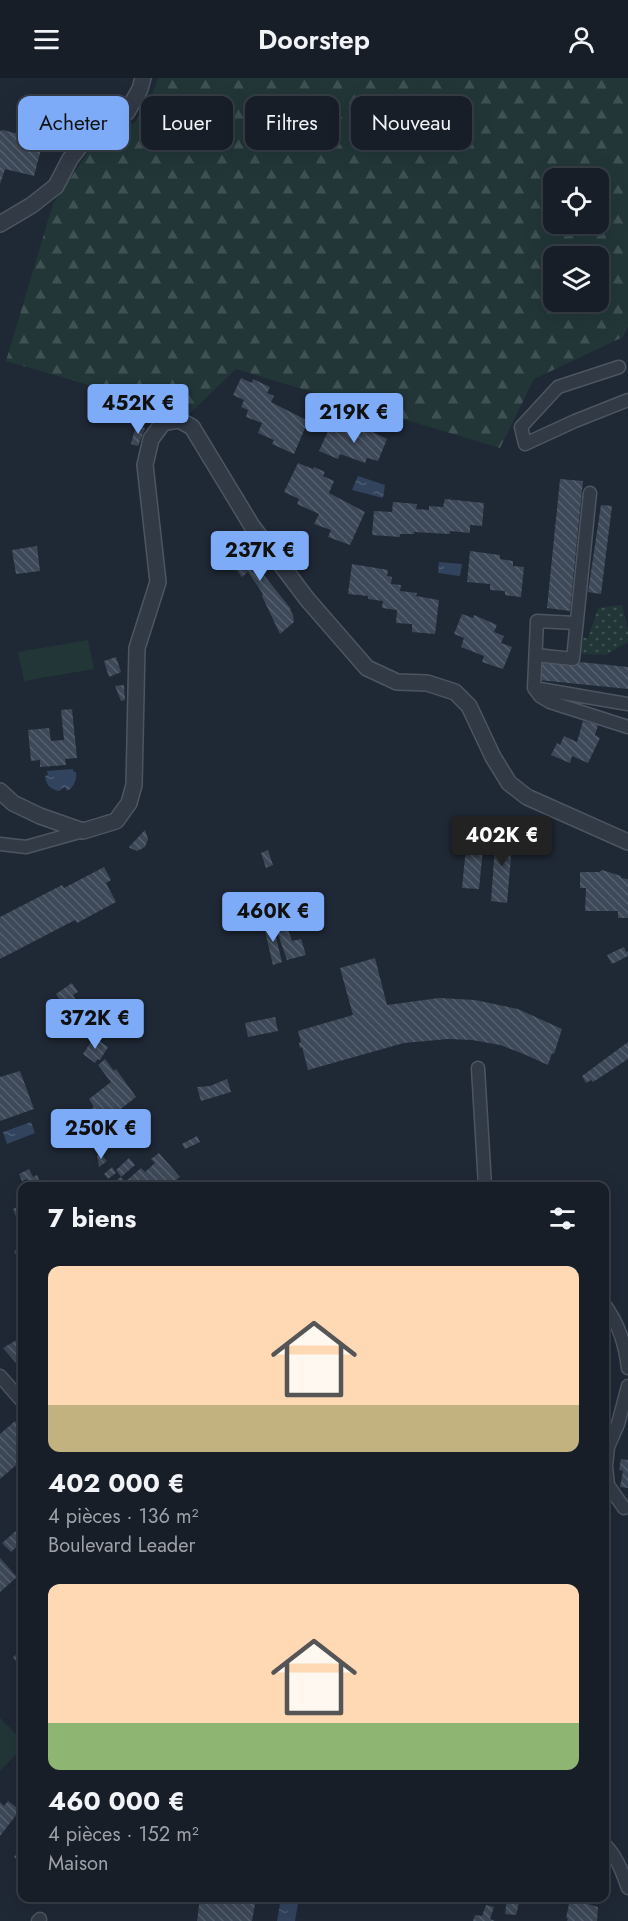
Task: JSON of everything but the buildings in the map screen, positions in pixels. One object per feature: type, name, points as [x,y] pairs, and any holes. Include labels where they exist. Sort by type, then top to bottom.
[{"type":"street","points":[[0,224],[32,205],[56,186],[70,159],[87,137],[127,112],[140,89],[143,78]]},
{"type":"street","points":[[619,367],[558,387],[521,428],[525,444],[628,400]]},
{"type":"street","points":[[0,844],[26,847],[116,821],[129,803],[134,785],[137,648],[158,582],[145,465],[152,440],[163,423],[179,420],[192,427],[252,526],[307,599],[367,668],[397,682],[427,683],[455,692],[469,706],[493,757],[509,783],[527,797],[628,842]]},
{"type":"street","points":[[536,655],[573,659],[590,493]]},
{"type":"street","points":[[575,623],[537,621],[534,688],[540,696],[550,702],[628,727]]},
{"type":"street","points":[[534,688],[628,704]]},
{"type":"street","points":[[0,791],[13,803],[40,816],[83,831]]},
{"type":"street","points":[[478,1068],[485,1182]]},
{"type":"street","points":[[609,1311],[615,1319],[625,1346],[628,1368]]},
{"type":"street","points":[[0,1376],[18,1396]]},
{"type":"street","points":[[609,1446],[618,1424],[628,1386]]},
{"type":"street","points":[[609,1486],[624,1508]]},
{"type":"street","points":[[609,1849],[618,1863],[628,1888]]},
{"type":"green space","points":[[158,78],[628,78],[628,326],[623,337],[534,379],[500,448],[236,369],[189,414],[6,361],[53,204],[89,150],[129,150],[129,125],[141,114],[141,150],[233,150],[233,96],[152,96]]},
{"type":"green space","points":[[622,605],[628,629],[628,642],[606,655],[581,654],[583,638],[588,638],[598,608]]},
{"type":"green space","points":[[88,640],[94,669],[24,681],[18,652]]},
{"type":"green space","points":[[0,1718],[18,1736],[18,1752],[0,1771]]},
{"type":"water","points":[[358,476],[385,485],[383,498],[352,490]]},
{"type":"water","points":[[439,562],[462,564],[460,576],[438,573]]},
{"type":"water","points":[[73,769],[76,772],[75,780],[67,791],[65,787],[59,791],[47,784],[45,776],[48,775],[47,771]]},
{"type":"water","points":[[31,1122],[35,1133],[7,1144],[3,1132]]},
{"type":"water","points":[[280,1902],[298,1902],[295,1921],[277,1921]]}]
